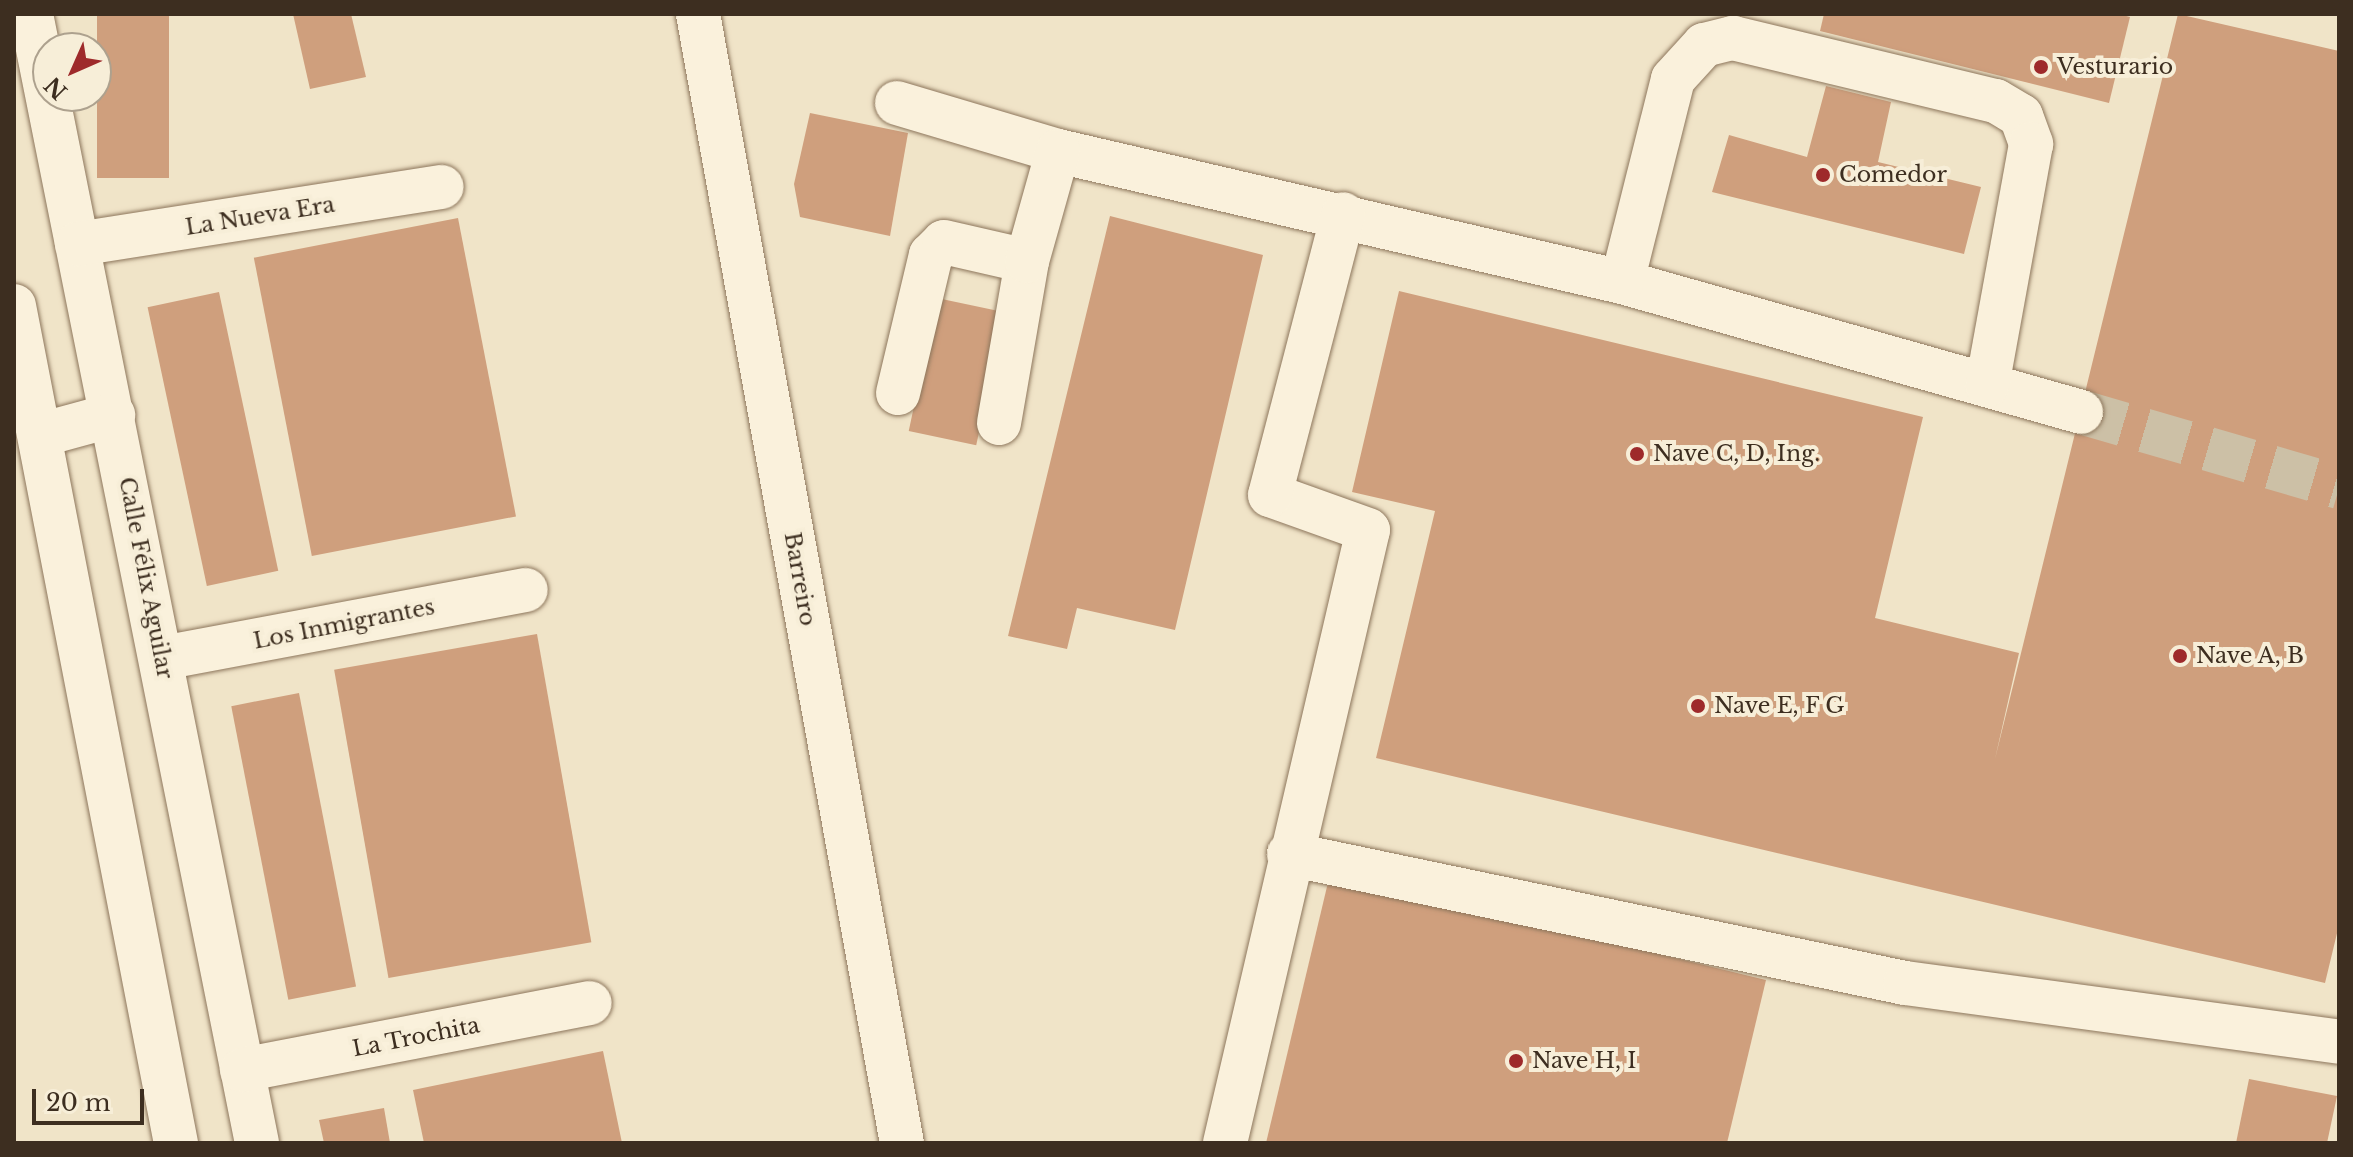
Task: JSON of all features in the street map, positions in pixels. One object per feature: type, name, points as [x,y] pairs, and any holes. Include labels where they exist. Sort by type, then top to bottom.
[{"type":"street","name":"Calle Félix Aguilar","points":[[31,14],[257,1143]]},
{"type":"street","name":"Barreiro","points":[[698,14],[902,1143]]},
{"type":"street","points":[[1622,282],[1673,79],[1704,45],[1733,38],[1996,101],[2021,116],[2031,144],[1987,385]]},
{"type":"street","points":[[897,103],[1058,151],[1343,214],[1622,282],[2081,412]]},
{"type":"street","points":[[999,423],[1027,261],[1058,151]]},
{"type":"street","name":"La Nueva Era","points":[[77,244],[442,187]]},
{"type":"street","points":[[1225,1143],[1289,854],[1368,530],[1270,495],[1343,214]]},
{"type":"street","points":[[898,393],[931,255],[944,242],[1027,261]]},
{"type":"street","points":[[14,306],[176,1143]]},
{"type":"street","points":[[40,435],[113,415]]},
{"type":"street","name":"Los Inmigrantes","points":[[162,658],[526,590]]},
{"type":"street","points":[[1289,854],[1905,983],[2339,1042]]},
{"type":"street","name":"La Trochita","points":[[242,1070],[590,1003]]},
{"type":"building","points":[[97,14],[169,14],[169,178],[97,178],[97,112],[112,112],[112,32],[97,32]]},
{"type":"building","points":[[293,14],[351,14],[366,77],[310,89]]},
{"type":"building","name":"Vesturario","points":[[1824,14],[2119,14],[2130,17],[2109,103],[1820,31]]},
{"type":"building","points":[[2178,14],[2339,51],[2339,925],[2325,983],[1376,758],[1435,511],[1352,492],[1399,291],[1923,417],[1875,618],[2019,653],[1995,759]]},
{"type":"building","name":"Comedor","points":[[1826,86],[1891,102],[1878,162],[1981,187],[1964,254],[1712,192],[1729,135],[1807,157]]},
{"type":"building","points":[[810,113],[908,133],[890,236],[800,217],[794,184]]},
{"type":"building","points":[[1110,216],[1263,255],[1175,630],[1077,608],[1067,649],[1008,636]]},
{"type":"building","points":[[458,218],[516,516],[312,556],[254,258]]},
{"type":"building","points":[[219,292],[278,571],[207,586],[148,307]]},
{"type":"building","points":[[937,298],[1004,312],[976,445],[909,431]]},
{"type":"building","points":[[537,634],[591,942],[388,978],[334,670]]},
{"type":"building","points":[[299,693],[356,987],[288,1000],[231,706]]},
{"type":"building","name":"Nave H, I","points":[[1330,874],[1766,980],[1727,1143],[1266,1143]]},
{"type":"building","points":[[603,1051],[622,1143],[424,1143],[413,1090]]},
{"type":"building","points":[[2249,1079],[2337,1096],[2327,1143],[2236,1143]]},
{"type":"building","points":[[384,1108],[390,1143],[324,1143],[319,1120]]},
{"type":"tunnel","points":[[2081,412],[2339,487]]},
{"type":"place","name":"Vesturario","points":[[2041,67]]},
{"type":"place","name":"Comedor","points":[[1823,175]]},
{"type":"place","name":"Nave C, D, Ing.","points":[[1637,454]]},
{"type":"place","name":"Nave A, B","points":[[2180,656]]},
{"type":"place","name":"Nave E, F G","points":[[1698,706]]},
{"type":"place","name":"Nave H, I","points":[[1516,1061]]}]
